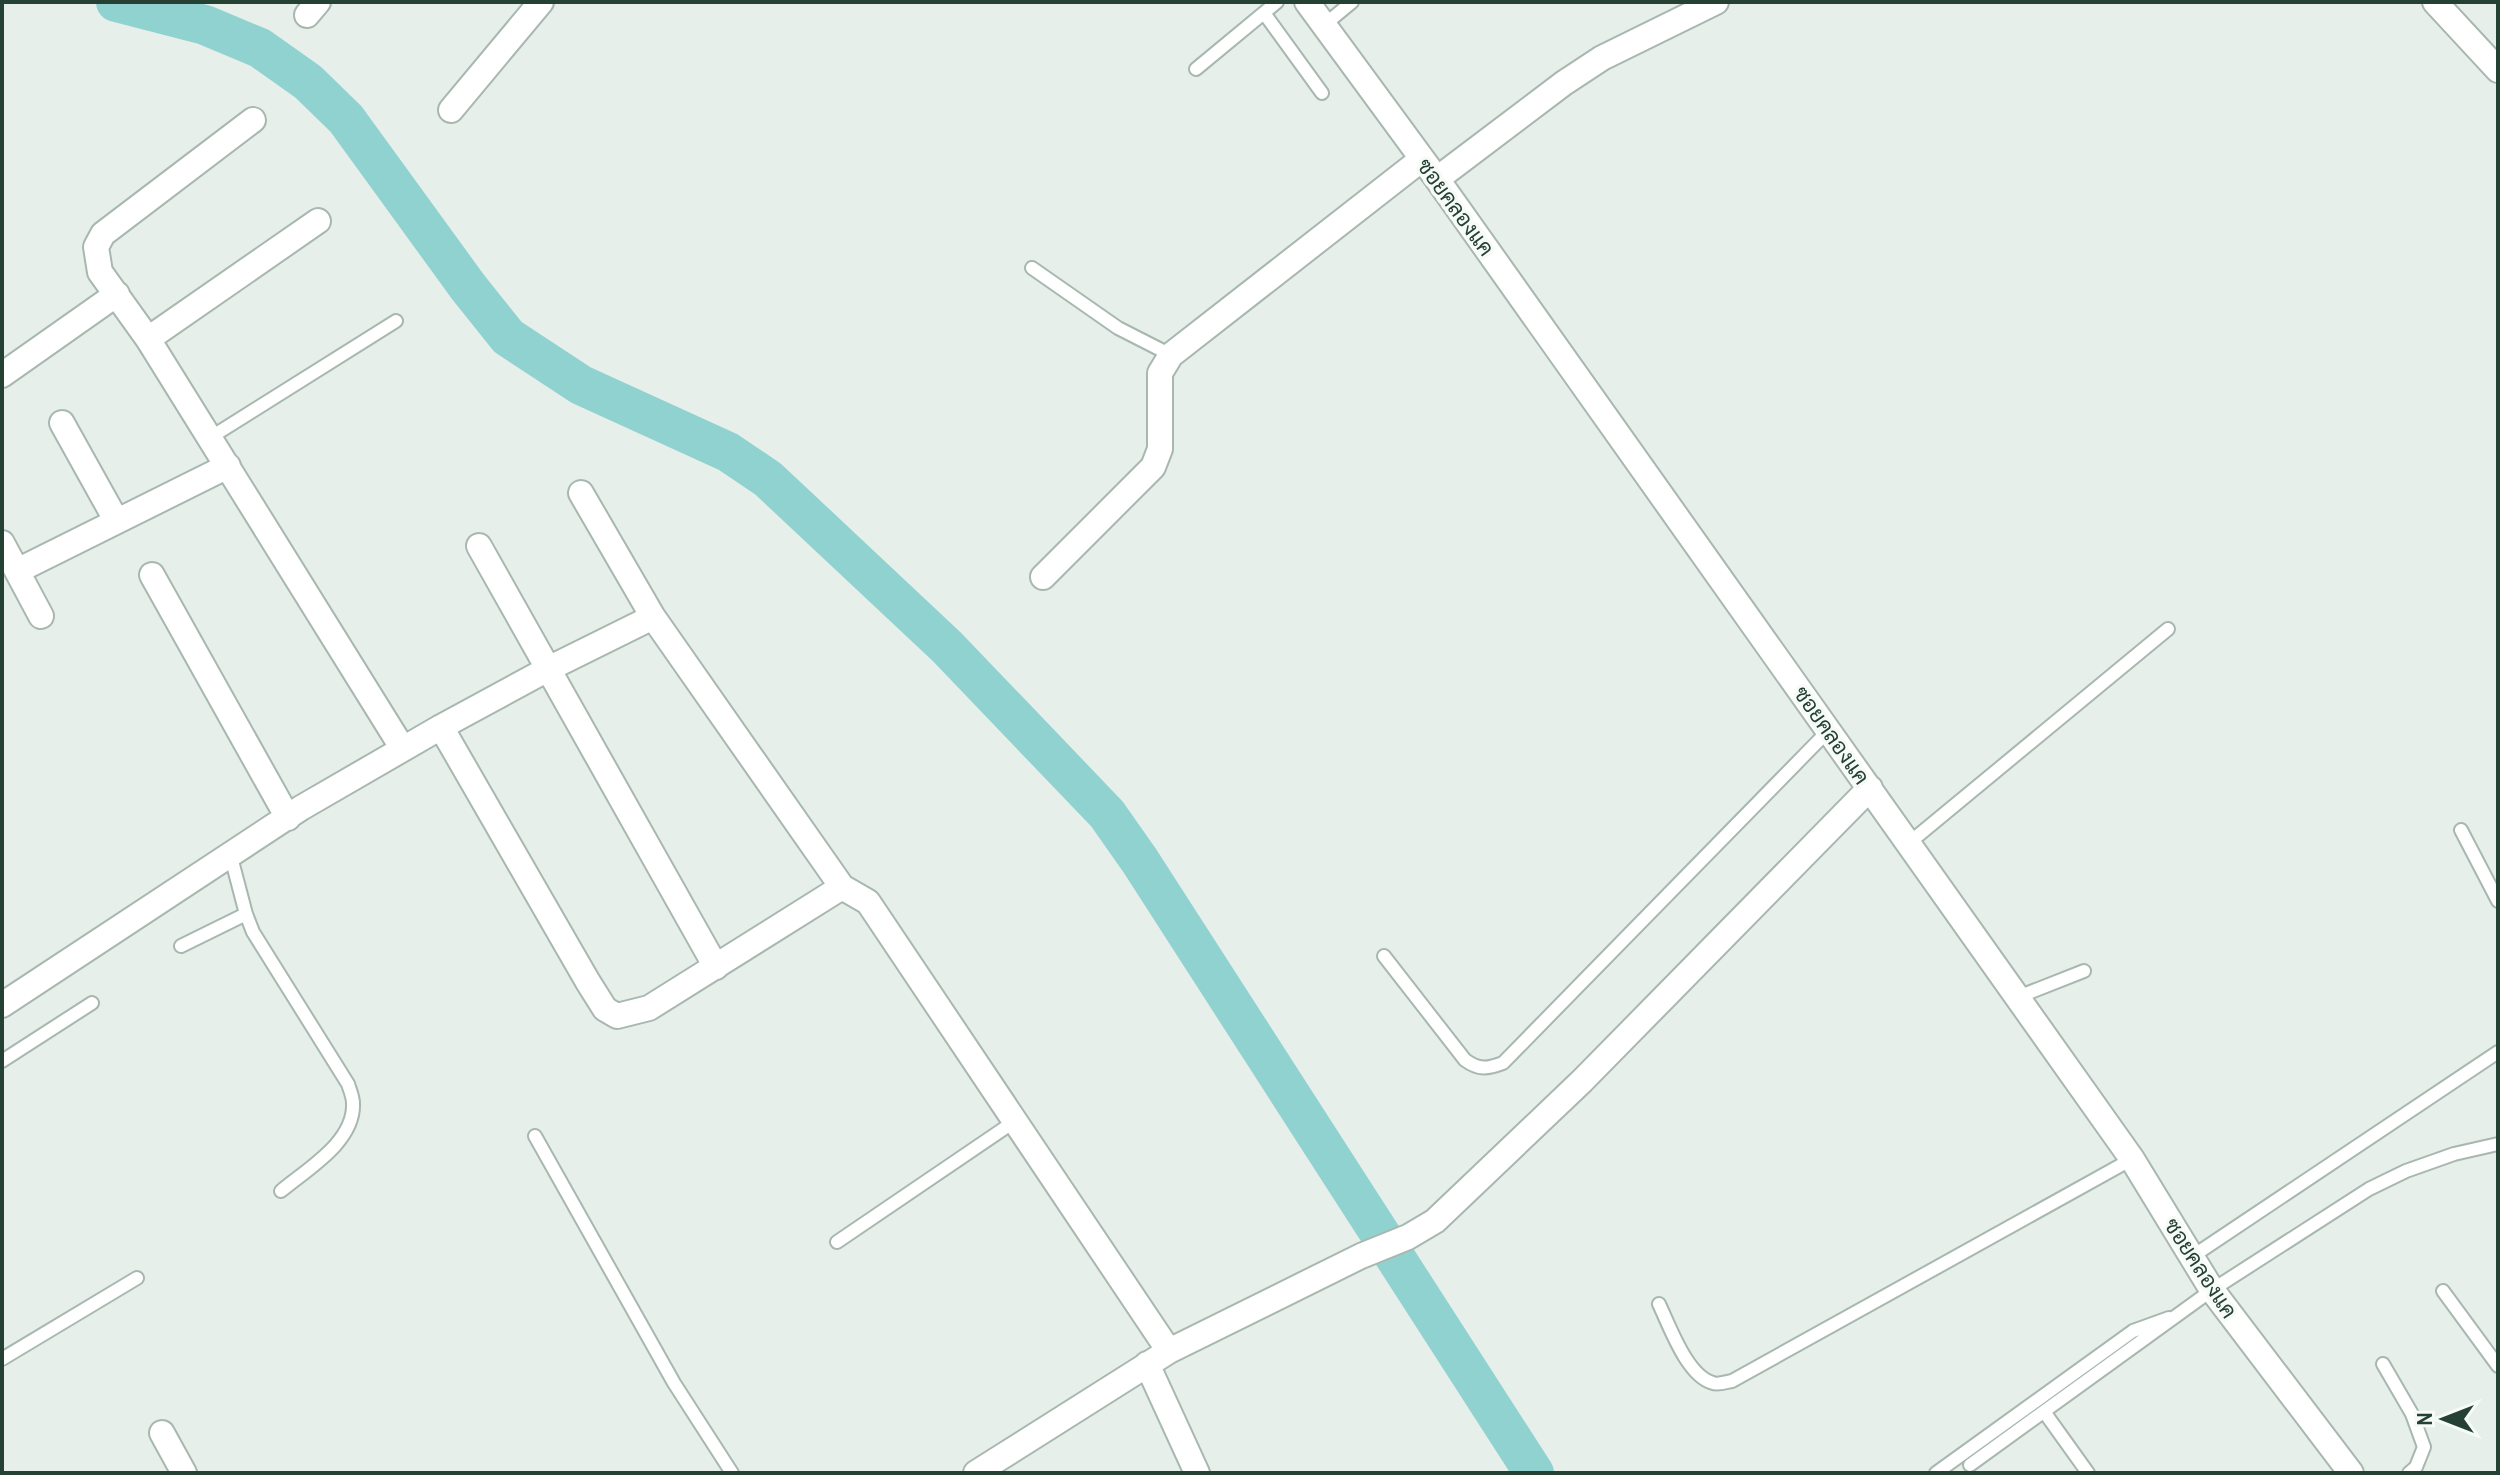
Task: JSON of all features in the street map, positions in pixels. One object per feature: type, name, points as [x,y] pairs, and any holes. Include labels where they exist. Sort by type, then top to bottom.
[{"type":"street","points":[[451,110],[541,2]]},
{"type":"street","name":"ซอยคลองแค","points":[[1307,2],[2132,1159],[2212,1290],[2351,1473]]},
{"type":"street","points":[[1043,577],[1153,467],[1160,449],[1160,373],[1171,355],[1429,169],[1602,58],[1716,2]]},
{"type":"street","points":[[2435,2],[2498,70]]},
{"type":"street","points":[[253,120],[103,234],[96,247],[100,272],[148,339],[403,749]]},
{"type":"street","points":[[148,339],[318,221]]},
{"type":"street","points":[[2,375],[117,294]]},
{"type":"street","points":[[62,423],[116,520]]},
{"type":"street","points":[[17,571],[228,466]]},
{"type":"street","points":[[581,493],[653,617],[842,887],[874,911],[1169,1351]]},
{"type":"street","points":[[2,543],[41,616]]},
{"type":"street","points":[[479,546],[716,967]]},
{"type":"street","points":[[152,575],[288,818]]},
{"type":"street","points":[[2,1005],[288,818],[403,749],[548,669],[653,617]]},
{"type":"street","points":[[441,727],[605,1009],[617,1016],[649,1008],[842,887]]},
{"type":"street","points":[[976,1473],[1169,1351],[1361,1256],[1408,1237],[1435,1221],[1582,1081],[1870,788]]},
{"type":"street","points":[[1147,1364],[1197,1473]]},
{"type":"street","points":[[162,1433],[184,1473]]},
{"type":"lane","points":[[1196,69],[1277,2]]},
{"type":"lane","points":[[1323,26],[1352,2]]},
{"type":"lane","points":[[1264,13],[1322,93]]},
{"type":"lane","points":[[1032,268],[1118,328],[1171,355]]},
{"type":"lane","points":[[208,439],[396,321]]},
{"type":"lane","points":[[1909,843],[2168,629]]},
{"type":"lane","points":[[1384,956],[1465,1060],[1476,1068],[1503,1063],[1829,730]]},
{"type":"lane","points":[[2461,830],[2498,901]]},
{"type":"lane","points":[[231,857],[246,914],[269,960],[348,1084],[354,1104],[348,1128],[337,1144],[281,1191]]},
{"type":"lane","points":[[181,946],[246,914]]},
{"type":"lane","points":[[2018,997],[2084,971]]},
{"type":"lane","points":[[2,1061],[92,1003]]},
{"type":"lane","points":[[2193,1256],[2498,1052]]},
{"type":"lane","points":[[837,1242],[1015,1121]]},
{"type":"lane","points":[[535,1136],[674,1383],[732,1473]]},
{"type":"lane","points":[[1970,1465],[2212,1290],[2369,1189],[2406,1171],[2454,1154],[2498,1144]]},
{"type":"lane","points":[[1659,1304],[1682,1352],[1698,1375],[1714,1384],[1732,1381],[2132,1159]]},
{"type":"lane","points":[[2,1359],[137,1278]]},
{"type":"lane","points":[[2443,1291],[2498,1366]]},
{"type":"lane","points":[[1936,1473],[2133,1331],[2180,1314]]},
{"type":"lane","points":[[2383,1364],[2412,1414],[2424,1447],[2416,1467],[2409,1473]]},
{"type":"lane","points":[[2045,1413],[2088,1473]]},
{"type":"waterway","points":[[116,2],[205,25],[260,48],[308,82],[346,119],[508,337],[581,385],[728,452],[768,479],[947,647],[1107,814],[1534,1473]]}]
